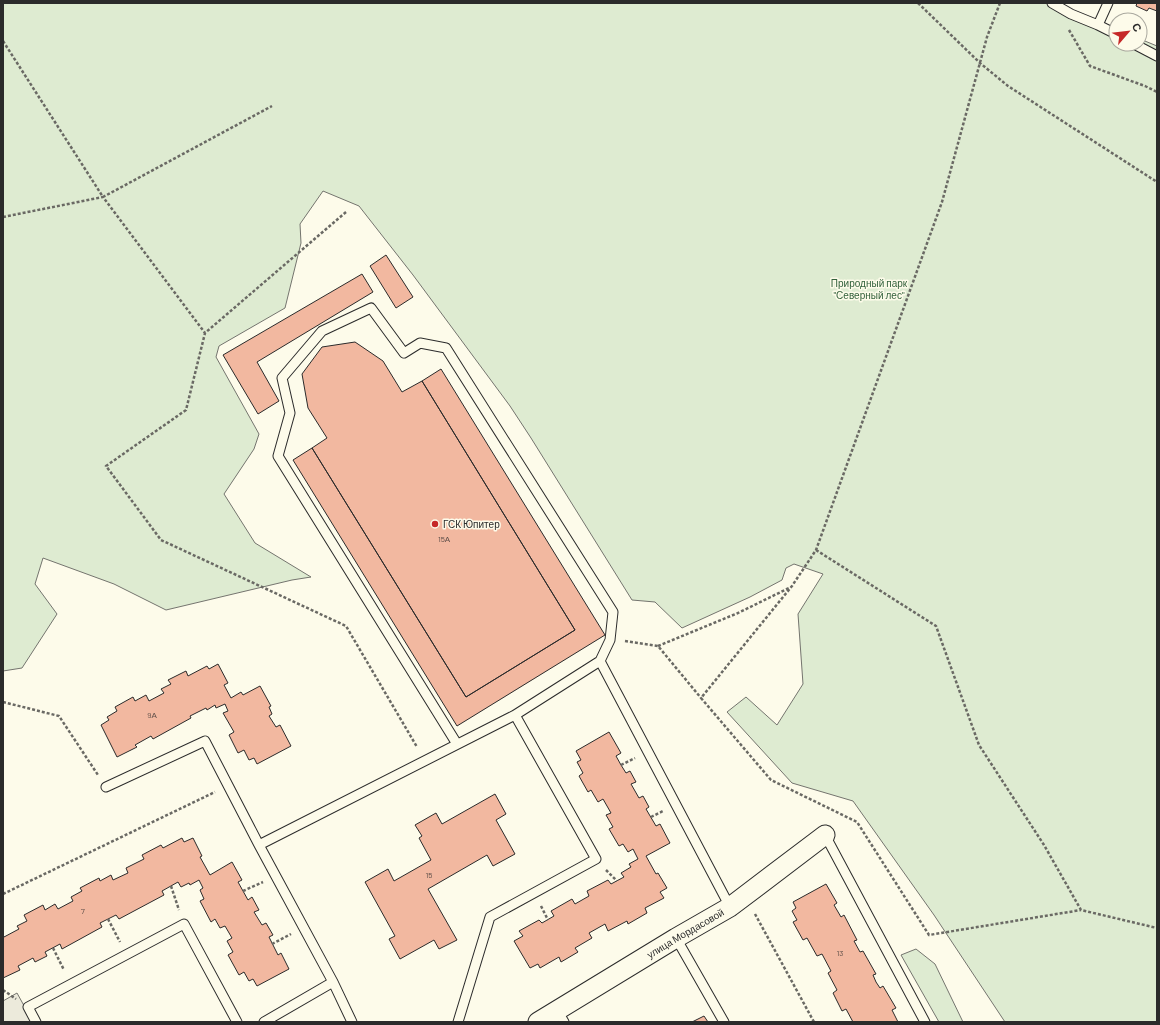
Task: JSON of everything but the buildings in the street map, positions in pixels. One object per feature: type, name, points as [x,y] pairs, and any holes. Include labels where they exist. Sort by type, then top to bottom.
[{"type":"street","name":"улица Мордасовой","points":[[538,1022],[561,1016],[676,938],[730,907],[826,835]]},
{"type":"lane","points":[[1052,3],[1071,14],[1108,30]]},
{"type":"lane","points":[[1098,25],[1108,3]]},
{"type":"lane","points":[[1148,51],[1157,56]]},
{"type":"lane","points":[[259,844],[425,760],[458,744],[515,715],[600,661],[610,640],[613,612],[446,348],[420,343],[404,353],[371,308],[322,331],[282,378],[290,413],[278,456],[458,744]]},
{"type":"lane","points":[[600,661],[730,907]]},
{"type":"lane","points":[[458,1022],[490,917],[596,859],[515,715]]},
{"type":"lane","points":[[106,787],[205,740],[275,875],[333,982],[352,1022]]},
{"type":"lane","points":[[826,835],[925,1022]]},
{"type":"lane","points":[[36,1022],[28,1006],[184,924],[238,1022]]},
{"type":"lane","points":[[676,938],[724,1022]]},
{"type":"lane","points":[[264,1022],[333,982]]},
{"type":"path","points":[[918,3],[980,63],[1008,86],[1157,182]]},
{"type":"path","points":[[701,698],[792,586],[816,550],[942,202],[987,37],[1000,3]]},
{"type":"path","points":[[1052,3],[1090,66],[1145,86],[1157,92]]},
{"type":"path","points":[[3,41],[102,197],[205,333]]},
{"type":"path","points":[[3,217],[102,197],[272,106]]},
{"type":"path","points":[[346,212],[205,333],[186,410],[106,466],[162,540],[346,626],[425,760]]},
{"type":"path","points":[[816,550],[936,626],[979,745],[1044,845],[1081,910]]},
{"type":"path","points":[[610,640],[658,646],[738,613],[792,586]]},
{"type":"path","points":[[658,646],[771,780],[857,822],[929,935],[1081,910],[1157,928]]},
{"type":"path","points":[[3,702],[59,716],[106,787]]},
{"type":"path","points":[[3,894],[228,786]]},
{"type":"path","points":[[243,892],[275,875]]},
{"type":"path","points":[[171,886],[184,924]]},
{"type":"path","points":[[745,896],[814,1022]]},
{"type":"path","points":[[108,919],[127,954]]},
{"type":"path","points":[[272,944],[303,927]]},
{"type":"path","points":[[52,948],[72,984]]},
{"type":"green space","name":"Природный парк \"Северный лес\"","points":[[3,3],[1051,3],[1108,26],[1108,52],[1148,52],[1148,42],[1157,46],[1157,1022],[1005,1022],[934,915],[853,801],[792,783],[727,712],[746,697],[777,725],[803,684],[798,614],[823,574],[794,564],[786,568],[782,580],[750,597],[682,628],[655,602],[632,600],[510,406],[413,275],[359,206],[323,191],[300,224],[301,243],[285,308],[219,346],[216,357],[259,434],[254,449],[224,494],[255,543],[311,577],[292,580],[166,610],[114,584],[43,558],[35,584],[57,614],[22,668],[3,671]]},
{"type":"green space","points":[[916,949],[935,964],[963,1022],[939,1022],[901,955]]},
{"type":"shaded area","points":[[17,993],[33,1022],[3,1022],[3,1001]]},
{"type":"place","name":"ГСК Юпитер","points":[[435,524]]}]
